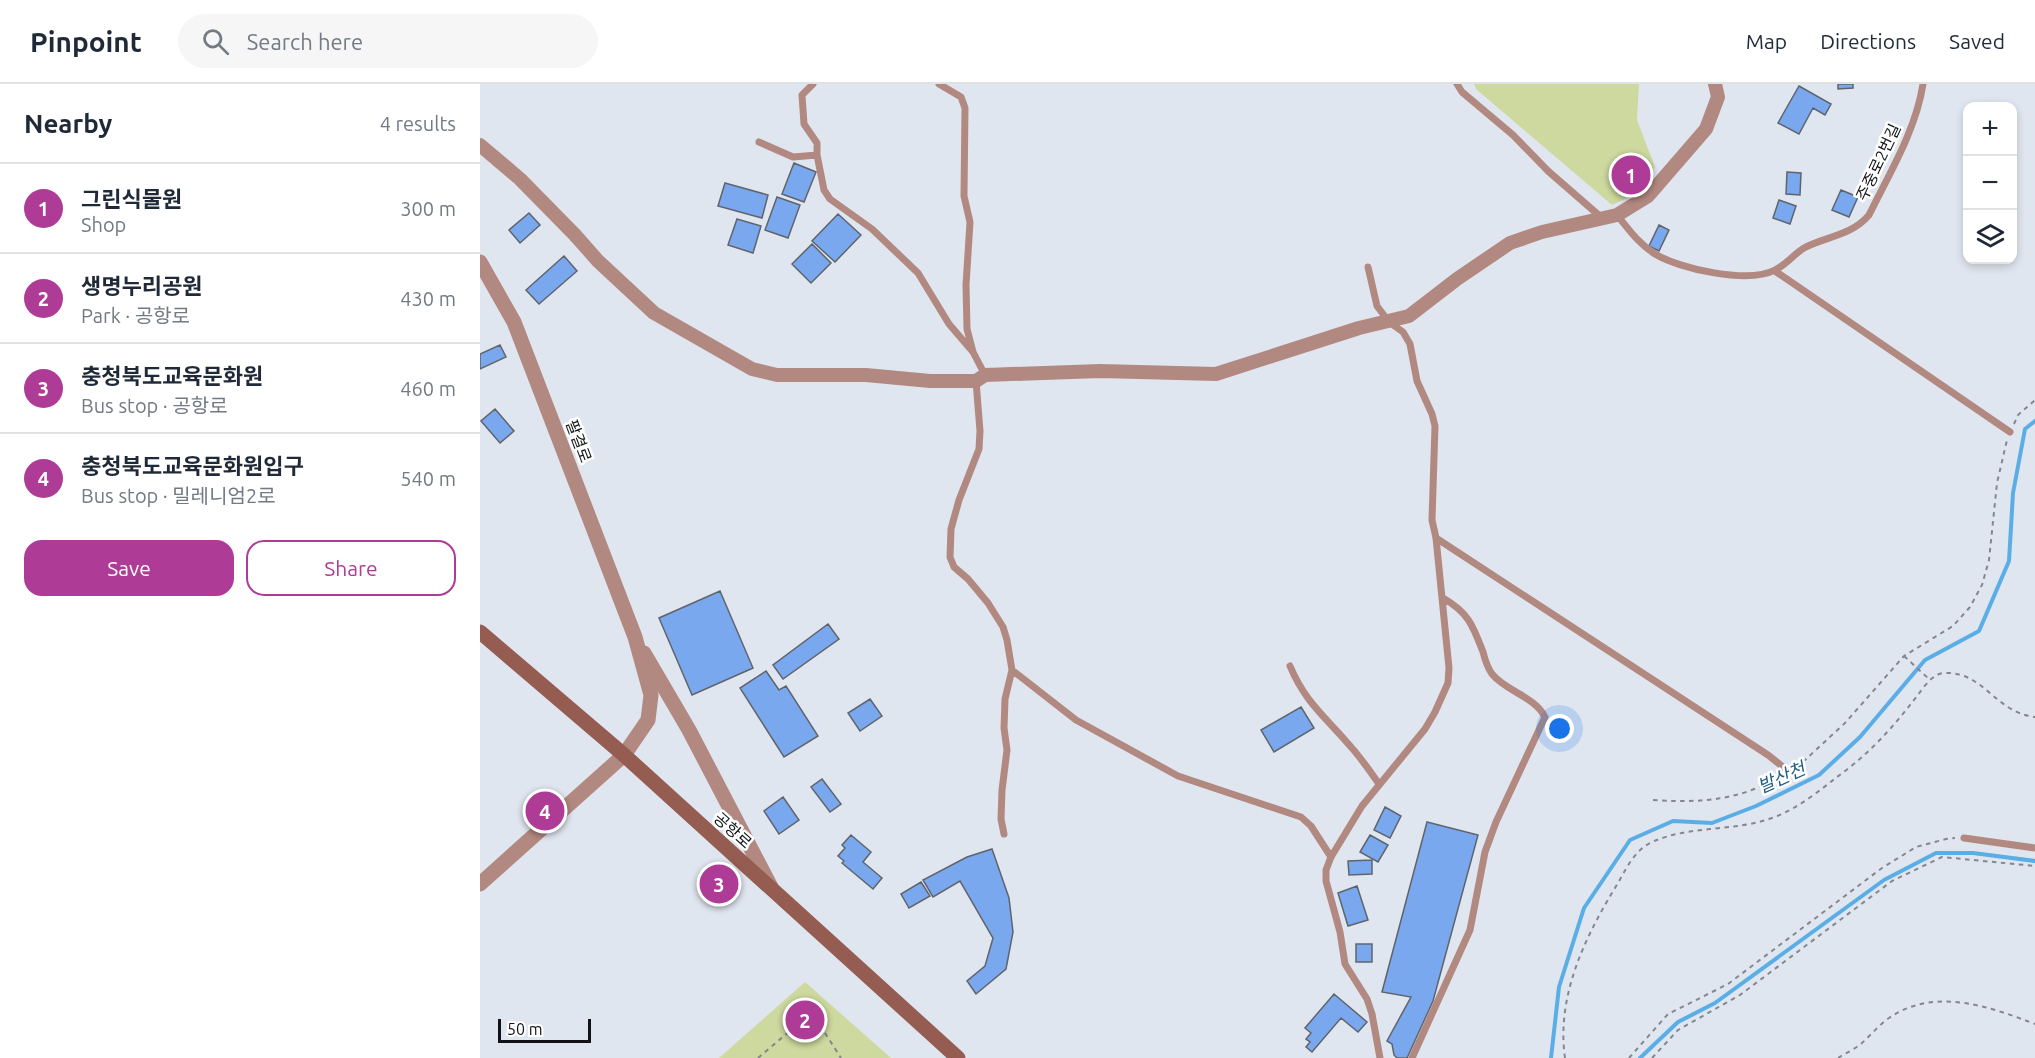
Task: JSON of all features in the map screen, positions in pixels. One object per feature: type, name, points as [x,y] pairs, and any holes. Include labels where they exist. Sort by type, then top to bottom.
[{"type":"main road","name":"공항로","points":[[480,632],[624,755],[958,1058]]},
{"type":"street","points":[[480,145],[519,178],[598,261],[654,313],[752,369],[777,375],[866,375],[930,381],[1100,371],[1216,374],[1359,328],[1409,316],[1510,243],[1542,232],[1617,215],[1648,196],[1706,129],[1718,97],[1715,84]]},
{"type":"street","name":"팔결로","points":[[480,262],[514,322],[635,637]]},
{"type":"street","points":[[480,884],[624,755],[648,720],[651,695],[635,637]]},
{"type":"street","points":[[635,637],[689,730],[772,889]]},
{"type":"lane","points":[[813,84],[802,95],[803,115],[804,124],[817,143],[816,155],[824,190],[830,200],[872,229],[918,273],[949,324],[973,351]]},
{"type":"lane","points":[[939,84],[961,96],[965,108],[964,196],[970,222],[966,285],[967,329],[980,378],[979,449],[959,500],[951,529],[950,557],[954,567],[968,579],[988,603],[1003,627],[1012,670],[1005,699],[1004,728],[1007,750],[1001,819],[1004,834]]},
{"type":"lane","points":[[1457,84],[1462,92],[1513,135],[1548,171],[1602,218]]},
{"type":"lane","name":"주중로2번길","points":[[1617,215],[1635,238],[1656,254],[1677,263],[1730,276],[1753,276],[1774,271],[1804,249],[1842,235],[1860,225],[1869,215],[1905,140],[1921,97],[1923,84]]},
{"type":"lane","points":[[759,142],[793,157],[816,155]]},
{"type":"lane","points":[[1368,267],[1377,306],[1389,322],[1402,332],[1410,344],[1417,381],[1435,426],[1432,512],[1449,668],[1448,683],[1425,729],[1362,806],[1331,857],[1326,870],[1326,881],[1340,932],[1345,964],[1367,999],[1380,1058]]},
{"type":"lane","points":[[1774,271],[2010,432]]},
{"type":"lane","points":[[1436,538],[1768,755],[1788,771]]},
{"type":"lane","points":[[1412,1058],[1470,930],[1485,852],[1496,822],[1545,717],[1540,708],[1498,681],[1488,669],[1475,629],[1467,616],[1443,598]]},
{"type":"lane","points":[[1290,666],[1299,686],[1309,700],[1350,745],[1379,784]]},
{"type":"lane","points":[[1012,670],[1076,720],[1178,776],[1301,817],[1311,826],[1331,857]]},
{"type":"lane","points":[[1964,838],[2035,848]]},
{"type":"path","points":[[1653,800],[1690,802],[1715,800],[1741,794],[1788,771],[1804,760],[1845,723],[1904,656],[1953,626],[1970,607],[1982,585],[1989,560],[1997,483],[2010,432],[2018,415],[2035,400]]},
{"type":"path","points":[[1904,656],[1930,680]]},
{"type":"path","points":[[1565,1058],[1564,1016],[1579,958],[1590,930],[1635,854],[1650,843],[1673,834],[1716,829],[1772,818],[1804,801],[1869,752],[1900,719],[1930,680],[1941,673],[1963,675],[1976,680],[2005,706],[2023,716],[2035,717]]},
{"type":"path","points":[[1629,1058],[1668,1014],[1728,984],[1882,868],[1916,847],[1946,838],[1964,838]]},
{"type":"path","points":[[1652,1058],[1678,1030],[1740,995],[1892,881],[1942,857],[2035,866]]},
{"type":"path","points":[[1838,1058],[1859,1046],[1886,1020],[1904,1008],[1928,1002],[1962,1002],[2002,1011],[2035,1024]]},
{"type":"path","points":[[758,1058],[791,1030]]},
{"type":"path","points":[[825,1033],[841,1058]]},
{"type":"green space","points":[[1474,84],[1639,84],[1637,120],[1655,167],[1634,195],[1612,205],[1476,89]]},
{"type":"green space","points":[[805,982],[891,1058],[719,1058]]},
{"type":"building","points":[[1838,84],[1853,84],[1853,88],[1838,89]]},
{"type":"building","points":[[1799,86],[1831,104],[1825,115],[1813,108],[1799,134],[1778,123]]},
{"type":"building","points":[[794,163],[816,172],[804,202],[782,194]]},
{"type":"building","points":[[1787,172],[1801,173],[1800,195],[1786,194]]},
{"type":"building","points":[[725,183],[768,195],[762,218],[718,206]]},
{"type":"building","points":[[1841,190],[1858,197],[1849,217],[1832,210]]},
{"type":"building","points":[[777,197],[800,205],[788,238],[765,230]]},
{"type":"building","points":[[1779,200],[1796,206],[1790,224],[1773,218]]},
{"type":"building","points":[[529,213],[540,225],[520,243],[509,230]]},
{"type":"building","points":[[838,214],[861,235],[835,262],[812,241]]},
{"type":"building","points":[[737,219],[761,226],[753,253],[728,245]]},
{"type":"building","points":[[1659,225],[1669,230],[1659,251],[1649,246]]},
{"type":"building","points":[[812,244],[831,263],[811,283],[792,264]]},
{"type":"building","points":[[564,256],[577,271],[539,304],[526,290]]},
{"type":"building","points":[[500,345],[506,357],[480,369],[480,354]]},
{"type":"building","points":[[495,409],[514,431],[500,443],[481,421]]},
{"type":"building","points":[[720,591],[753,668],[692,695],[659,618]]},
{"type":"building","points":[[828,624],[839,639],[783,679],[773,665]]},
{"type":"building","points":[[766,671],[779,690],[786,686],[818,736],[784,757],[740,688]]},
{"type":"building","points":[[870,699],[882,716],[860,731],[848,713]]},
{"type":"building","points":[[1301,707],[1314,728],[1274,752],[1261,730]]},
{"type":"building","points":[[822,779],[841,804],[830,812],[811,787]]},
{"type":"building","points":[[783,797],[799,820],[779,834],[764,811]]},
{"type":"building","points":[[1385,807],[1401,816],[1390,838],[1374,830]]},
{"type":"building","points":[[1427,822],[1478,835],[1433,1001],[1407,1058],[1397,1058],[1394,1055],[1392,1044],[1387,1041],[1411,997],[1382,992]]},
{"type":"building","points":[[851,835],[871,852],[863,862],[882,878],[873,889],[842,863],[844,861],[838,856],[845,848],[842,845]]},
{"type":"building","points":[[1370,835],[1388,845],[1378,862],[1360,852]]},
{"type":"building","points":[[992,849],[1009,898],[1013,932],[1006,969],[976,994],[967,981],[985,966],[993,938],[960,881],[933,897],[923,880],[967,857]]},
{"type":"building","points":[[1372,860],[1372,874],[1349,875],[1348,861]]},
{"type":"building","points":[[921,882],[930,896],[909,908],[901,894]]},
{"type":"building","points":[[1357,886],[1368,920],[1348,926],[1338,893]]},
{"type":"building","points":[[1356,944],[1372,944],[1372,962],[1356,962]]},
{"type":"building","points":[[1334,994],[1367,1022],[1358,1032],[1341,1018],[1312,1052],[1306,1047],[1310,1042],[1306,1039],[1311,1033],[1305,1028]]},
{"type":"waterway","name":"발산천","points":[[1551,1058],[1559,987],[1584,908],[1630,840],[1673,821],[1712,823],[1756,806],[1819,775],[1860,737],[1925,660],[1979,631],[2009,561],[2013,493],[2025,429],[2035,421]]},
{"type":"waterway","points":[[1640,1058],[1678,1022],[1715,1003],[1884,880],[1936,853],[1973,853],[2035,861]]},
{"type":"place","name":"그린식물원","points":[[1631,175]]},
{"type":"place","name":"충청북도교육문화원입구","points":[[545,811]]},
{"type":"place","name":"충청북도교육문화원","points":[[719,884]]},
{"type":"place","name":"생명누리공원","points":[[805,1020]]}]
